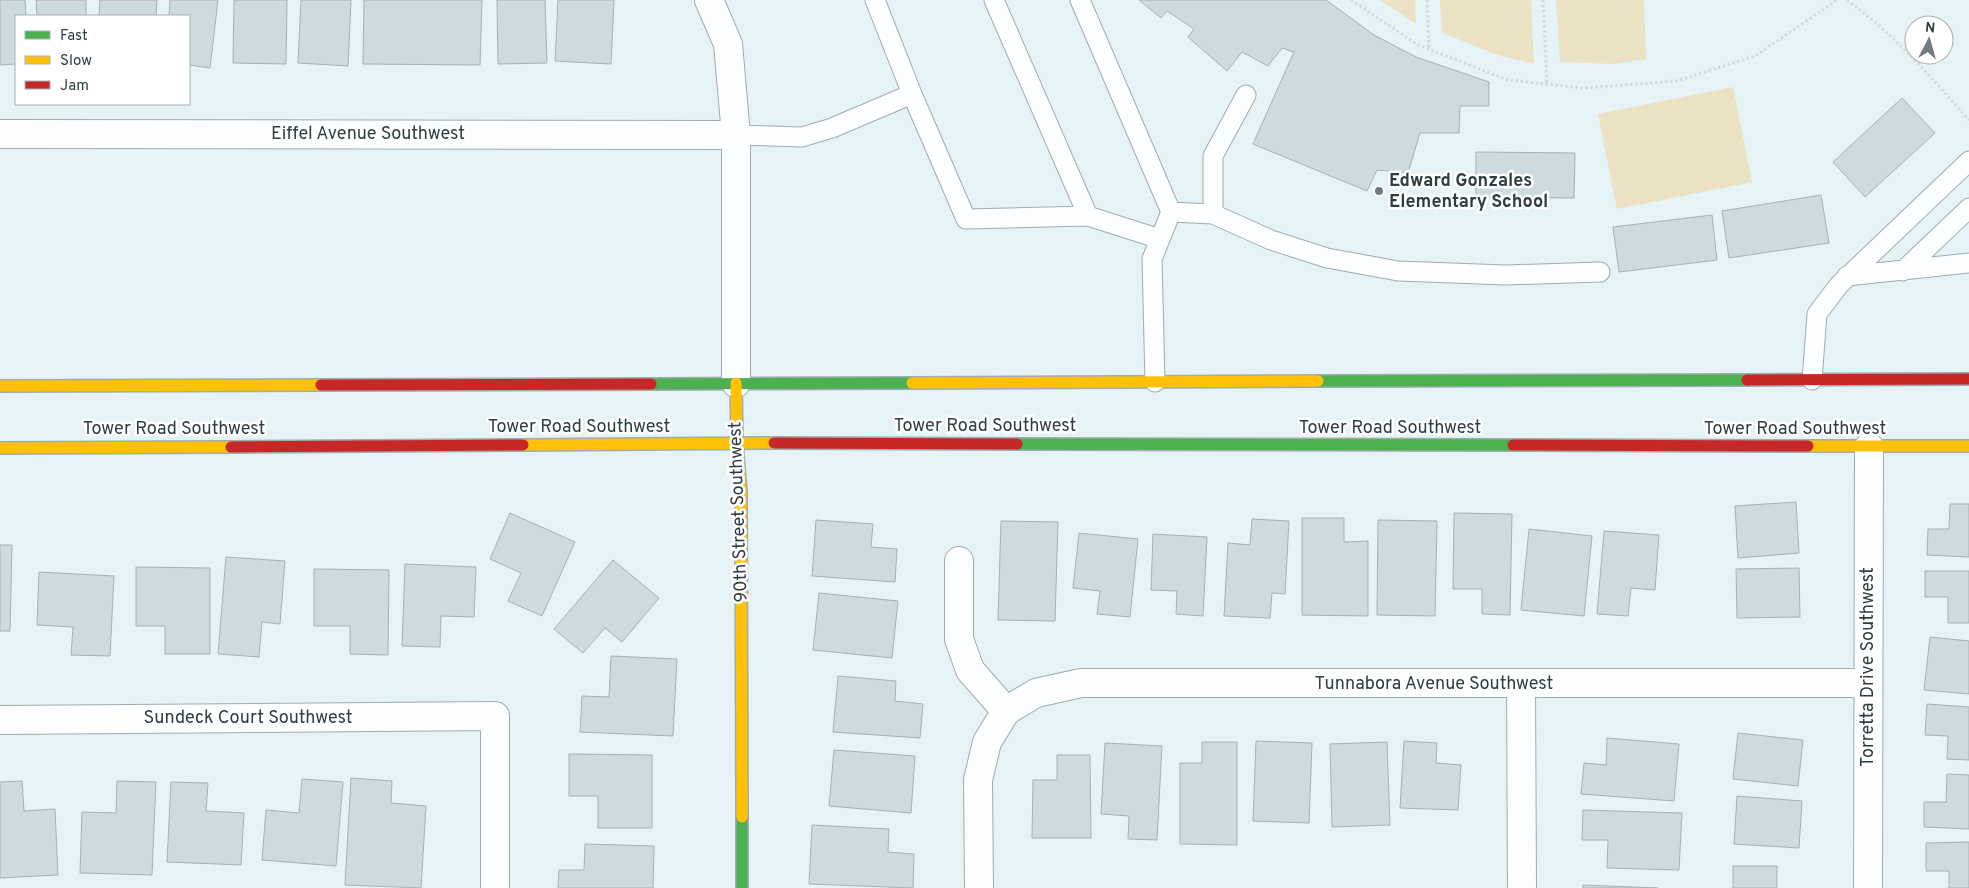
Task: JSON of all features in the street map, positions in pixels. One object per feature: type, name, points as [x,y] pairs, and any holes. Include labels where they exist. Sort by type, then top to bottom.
[{"type":"street","name":"90th Street Southwest","points":[[709,0],[728,44],[736,135],[736,444],[741,492],[742,888]]},
{"type":"street","name":"Eiffel Avenue Southwest","points":[[0,134],[736,135]]},
{"type":"street","points":[[0,386],[1969,379]]},
{"type":"street","name":"Tower Road Southwest","points":[[0,448],[736,444],[1969,446]]},
{"type":"street","name":"Torretta Drive Southwest","points":[[1868,888],[1869,446]]},
{"type":"street","points":[[959,561],[959,639],[970,670],[1006,711],[986,742],[978,780],[979,888]]},
{"type":"street","name":"Tunnabora Avenue Southwest","points":[[1006,711],[1036,693],[1081,682],[1868,683]]},
{"type":"street","points":[[1521,684],[1522,888]]},
{"type":"street","name":"Sundeck Court Southwest","points":[[0,720],[495,716],[495,888]]},
{"type":"lane","points":[[875,0],[912,94],[966,219],[1088,216],[1160,239]]},
{"type":"lane","points":[[994,0],[1088,216]]},
{"type":"lane","points":[[1080,0],[1171,212],[1152,259],[1155,382]]},
{"type":"lane","points":[[736,135],[802,137],[832,128],[912,94]]},
{"type":"lane","points":[[1213,214],[1213,156],[1246,95]]},
{"type":"lane","points":[[1812,380],[1818,314],[1848,276],[1969,161]]},
{"type":"lane","points":[[1903,271],[1969,208]]},
{"type":"lane","points":[[1171,212],[1213,214],[1271,240],[1327,258],[1398,271],[1506,275],[1600,272]]},
{"type":"lane","points":[[1848,276],[1960,265],[1969,250]]},
{"type":"path","points":[[1351,0],[1418,45],[1508,80],[1583,88],[1676,81],[1755,56],[1838,0]]},
{"type":"path","points":[[1428,0],[1429,49]]},
{"type":"path","points":[[1543,0],[1547,84]]},
{"type":"path","points":[[1847,0],[1873,19],[1919,64],[1969,120]]},
{"type":"shaded area","points":[[1380,0],[1415,0],[1416,24]]},
{"type":"shaded area","points":[[1440,0],[1531,0],[1534,64],[1498,55],[1442,33]]},
{"type":"shaded area","points":[[1556,0],[1644,0],[1646,59],[1614,64],[1560,62]]},
{"type":"shaded area","points":[[1733,87],[1752,182],[1617,209],[1598,114]]},
{"type":"building","points":[[0,0],[25,0],[26,15],[15,15],[15,64],[0,65]]},
{"type":"building","points":[[36,0],[86,0],[86,15],[37,15]]},
{"type":"building","points":[[100,0],[157,0],[156,15],[99,15]]},
{"type":"building","points":[[170,0],[218,0],[210,68],[190,65],[190,15],[169,15]]},
{"type":"building","points":[[234,0],[287,0],[286,64],[233,63]]},
{"type":"building","points":[[301,0],[351,0],[348,66],[298,63]]},
{"type":"building","points":[[364,0],[482,0],[480,65],[363,64]]},
{"type":"building","points":[[497,0],[545,0],[547,63],[498,64]]},
{"type":"building","points":[[558,0],[614,0],[611,64],[555,61]]},
{"type":"building","points":[[1139,0],[1326,0],[1374,35],[1416,57],[1489,82],[1489,106],[1460,106],[1459,133],[1420,133],[1408,173],[1377,170],[1367,191],[1253,144],[1294,52],[1282,48],[1268,66],[1242,52],[1227,71],[1188,37],[1194,29],[1167,11],[1161,18]]},
{"type":"building","points":[[1902,98],[1935,133],[1865,197],[1833,162]]},
{"type":"building","points":[[1476,152],[1575,153],[1574,198],[1476,197]]},
{"type":"building","points":[[1821,195],[1829,243],[1729,258],[1722,211]]},
{"type":"building","points":[[1712,215],[1717,260],[1619,272],[1613,227]]},
{"type":"building","points":[[1796,502],[1799,553],[1738,558],[1735,506]]},
{"type":"building","points":[[1950,504],[1969,504],[1969,557],[1927,555],[1928,529],[1949,529]]},
{"type":"building","points":[[510,513],[575,542],[542,616],[508,601],[521,573],[490,559]]},
{"type":"building","points":[[1454,513],[1512,514],[1510,615],[1482,614],[1482,589],[1453,589]]},
{"type":"building","points":[[1302,518],[1344,518],[1344,542],[1368,541],[1368,616],[1302,615]]},
{"type":"building","points":[[1252,519],[1289,521],[1285,594],[1272,593],[1270,618],[1224,616],[1228,543],[1250,545]]},
{"type":"building","points":[[816,520],[873,524],[871,547],[897,549],[895,582],[812,576]]},
{"type":"building","points":[[1378,520],[1437,521],[1435,616],[1377,615]]},
{"type":"building","points":[[1001,521],[1058,522],[1055,621],[998,620]]},
{"type":"building","points":[[1529,529],[1592,536],[1584,616],[1521,610]]},
{"type":"building","points":[[1604,531],[1659,535],[1655,590],[1631,588],[1628,616],[1597,614]]},
{"type":"building","points":[[1079,533],[1138,539],[1130,617],[1097,614],[1100,591],[1073,588]]},
{"type":"building","points":[[1153,534],[1207,537],[1203,616],[1176,614],[1177,591],[1151,590]]},
{"type":"building","points":[[0,545],[12,545],[10,631],[0,631]]},
{"type":"building","points":[[226,557],[285,561],[280,624],[262,622],[259,657],[218,654]]},
{"type":"building","points":[[613,560],[659,598],[622,642],[605,628],[583,653],[554,629]]},
{"type":"building","points":[[405,564],[476,567],[474,617],[441,616],[440,647],[402,646]]},
{"type":"building","points":[[136,567],[210,568],[210,654],[165,654],[165,626],[136,626]]},
{"type":"building","points":[[1799,568],[1800,617],[1737,618],[1736,569]]},
{"type":"building","points":[[314,569],[389,570],[388,655],[350,654],[350,626],[314,626]]},
{"type":"building","points":[[1925,571],[1969,571],[1969,623],[1948,623],[1948,597],[1925,597]]},
{"type":"building","points":[[39,572],[114,576],[110,656],[71,655],[73,627],[37,625]]},
{"type":"building","points":[[819,593],[898,601],[892,658],[813,650]]},
{"type":"building","points":[[1930,637],[1969,641],[1969,694],[1924,690]]},
{"type":"building","points":[[611,656],[677,659],[673,736],[580,732],[582,696],[609,697]]},
{"type":"building","points":[[838,676],[896,681],[895,701],[923,704],[920,738],[833,732]]},
{"type":"building","points":[[1927,704],[1969,707],[1969,760],[1947,759],[1948,736],[1925,735]]},
{"type":"building","points":[[1738,733],[1803,740],[1798,786],[1733,779]]},
{"type":"building","points":[[1607,738],[1679,744],[1674,801],[1581,794],[1584,763],[1606,765]]},
{"type":"building","points":[[1256,741],[1312,743],[1309,823],[1253,821]]},
{"type":"building","points":[[1404,741],[1437,743],[1436,763],[1461,765],[1458,810],[1400,808]]},
{"type":"building","points":[[1202,742],[1237,742],[1237,845],[1180,844],[1180,763],[1202,763]]},
{"type":"building","points":[[1387,742],[1390,825],[1332,827],[1330,744]]},
{"type":"building","points":[[1105,743],[1162,746],[1157,840],[1128,839],[1129,816],[1101,814]]},
{"type":"building","points":[[834,750],[915,756],[911,813],[829,806]]},
{"type":"building","points":[[569,754],[652,755],[652,828],[598,828],[598,796],[569,796]]},
{"type":"building","points":[[1057,755],[1090,755],[1091,838],[1032,838],[1033,780],[1057,780]]},
{"type":"building","points":[[1947,774],[1969,775],[1969,829],[1924,827],[1924,802],[1946,802]]},
{"type":"building","points":[[351,778],[392,781],[391,803],[426,806],[421,888],[345,885]]},
{"type":"building","points":[[302,779],[343,782],[336,866],[262,860],[266,810],[299,813]]},
{"type":"building","points":[[22,781],[24,811],[55,809],[58,875],[0,878],[0,782]]},
{"type":"building","points":[[117,781],[156,782],[152,875],[80,873],[82,812],[116,813]]},
{"type":"building","points":[[171,782],[208,783],[206,811],[244,813],[241,865],[167,862]]},
{"type":"building","points":[[1737,796],[1802,801],[1799,848],[1734,844]]},
{"type":"building","points":[[1583,810],[1682,813],[1679,870],[1607,868],[1608,840],[1582,840]]},
{"type":"building","points":[[812,825],[889,829],[888,852],[914,854],[913,888],[809,884]]},
{"type":"building","points":[[1969,842],[1969,888],[1949,888],[1949,871],[1926,871],[1926,843]]},
{"type":"building","points":[[585,844],[654,846],[653,888],[558,888],[559,870],[584,870]]},
{"type":"building","points":[[1733,866],[1777,866],[1777,888],[1733,888]]},
{"type":"building","points":[[1583,885],[1658,888],[1583,888]]},
{"type":"traffic: fast","points":[[1318,381],[1747,380]]},
{"type":"traffic: fast","points":[[651,384],[912,383]]},
{"type":"traffic: fast","points":[[1017,444],[1513,445]]},
{"type":"traffic: fast","points":[[742,817],[742,888]]},
{"type":"traffic: slow","points":[[912,383],[1318,381]]},
{"type":"traffic: slow","points":[[736,383],[737,444],[741,492],[742,817]]},
{"type":"traffic: slow","points":[[0,386],[321,385]]},
{"type":"traffic: slow","points":[[523,445],[774,443]]},
{"type":"traffic: slow","points":[[1808,446],[1969,446]]},
{"type":"traffic: slow","points":[[0,448],[231,447]]},
{"type":"traffic: jam","points":[[1747,380],[1969,379]]},
{"type":"traffic: jam","points":[[321,385],[651,384]]},
{"type":"traffic: jam","points":[[774,443],[1017,444]]},
{"type":"traffic: jam","points":[[231,447],[523,445]]},
{"type":"traffic: jam","points":[[1513,445],[1808,446]]},
{"type":"place","name":"Edward Gonzales Elementary School","points":[[1379,191]]}]
